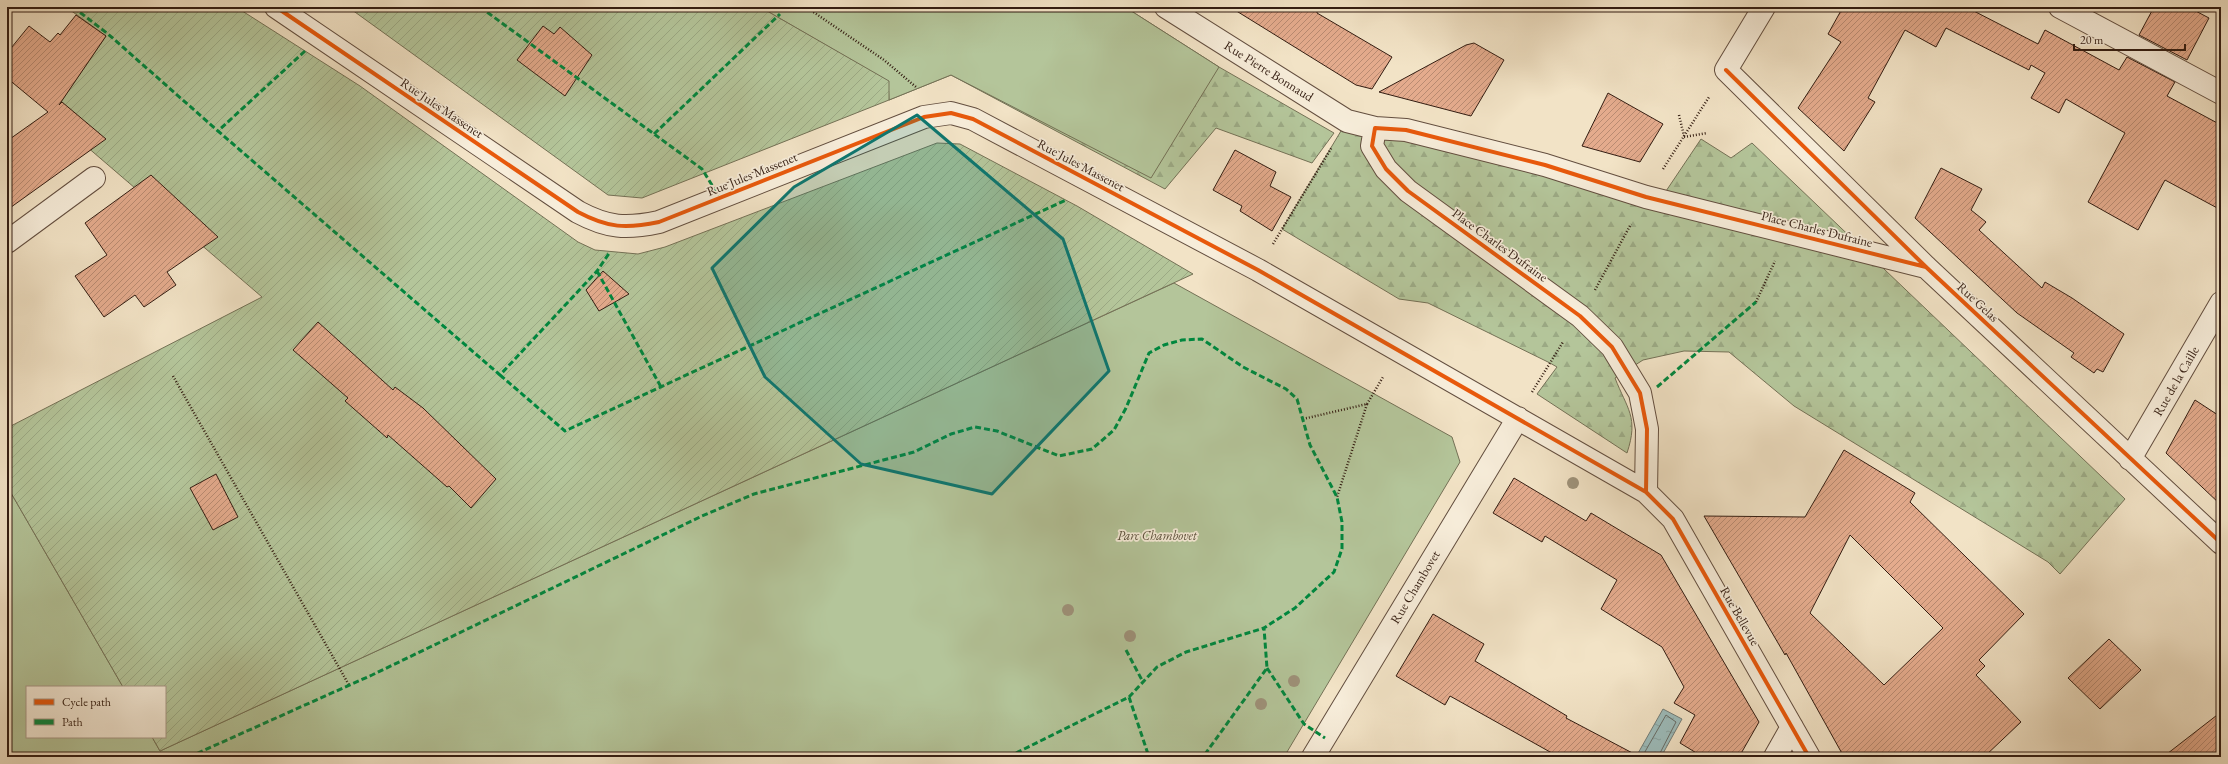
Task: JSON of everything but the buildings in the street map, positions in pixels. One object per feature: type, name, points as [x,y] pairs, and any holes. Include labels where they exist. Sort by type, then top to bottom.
[{"type":"street","name":"Rue Jules Massenet","points":[[276,7],[578,212],[598,223],[618,227],[639,227],[659,222],[924,117],[951,113],[973,119],[1258,270]]},
{"type":"street","name":"Rue Pierre Bonnaud","points":[[1166,7],[1347,121],[1375,128]]},
{"type":"street","points":[[1726,70],[1764,7]]},
{"type":"street","points":[[2060,7],[2221,93]]},
{"type":"street","name":"Rue Gelas","points":[[1726,70],[1926,267],[2221,543]]},
{"type":"street","name":"Place Charles Dufraine","points":[[1646,492],[1647,429],[1640,393],[1612,348],[1580,316],[1408,191],[1386,169],[1372,146],[1375,128],[1406,130],[1506,155],[1545,165],[1646,197],[1926,267]]},
{"type":"street","points":[[7,242],[94,178]]},
{"type":"street","points":[[1258,270],[1646,492]]},
{"type":"street","name":"Rue de la Caille","points":[[2130,459],[2221,303]]},
{"type":"street","name":"Rue Chambovet","points":[[1313,757],[1518,418]]},
{"type":"street","name":"Rue Bellevue","points":[[1646,492],[1674,519],[1809,757]]},
{"type":"street","points":[[1775,757],[1792,727]]},
{"type":"path","points":[[806,7],[884,60],[916,85],[924,117]]},
{"type":"path","points":[[1663,170],[1726,70]]},
{"type":"path","points":[[1679,115],[1684,137]]},
{"type":"path","points":[[1258,270],[1347,121]]},
{"type":"path","points":[[1684,137],[1707,134]]},
{"type":"path","points":[[1593,292],[1632,223]]},
{"type":"path","points":[[1756,302],[1778,257]]},
{"type":"path","points":[[1527,398],[1565,339]]},
{"type":"path","points":[[173,376],[349,685]]},
{"type":"path","points":[[1337,497],[1367,404],[1376,387]]},
{"type":"path","points":[[1303,419],[1367,404]]},
{"type":"highlighted area","points":[[917,115],[1063,239],[1109,371],[992,494],[861,464],[765,377],[712,268],[794,187]]},
{"type":"green space","points":[[66,7],[236,7],[360,86],[578,242],[595,250],[638,254],[665,247],[937,143],[960,144],[1077,206],[1193,274],[160,751],[153,738],[166,738],[166,686],[122,686],[7,486],[7,428],[262,297],[51,116],[106,36]]},
{"type":"green space","points":[[348,7],[760,7],[889,81],[889,100],[642,198],[608,195]]},
{"type":"green space","points":[[760,7],[1125,7],[1219,67],[1334,133],[1312,163],[1216,128],[1165,189],[951,75],[889,100],[888,81]]},
{"type":"green space","points":[[760,7],[1125,7],[1219,67],[1151,178],[951,75],[889,100],[888,81]]},
{"type":"green space","points":[[1347,121],[1660,200],[1701,139],[1731,158],[1752,143],[2125,499],[2060,574],[2048,562],[1794,406],[1729,352],[1684,351],[1643,360],[1615,378],[1632,422],[1632,430],[1627,453],[1537,394],[1557,367],[1428,303],[1399,299],[1282,229]]},
{"type":"green space","name":"Parc Chambovet","points":[[1174,283],[1452,437],[1460,462],[1284,757],[7,757],[7,486],[122,686],[26,686],[26,738],[153,738],[160,751]]},
{"type":"water","points":[[1663,709],[1682,719],[1661,757],[1641,757],[1637,755]]},
{"type":"marked path","points":[[73,7],[108,34],[218,131]]},
{"type":"marked path","points":[[480,7],[702,169],[720,198]]},
{"type":"marked path","points":[[654,134],[780,14]]},
{"type":"marked path","points":[[305,51],[218,131],[500,375],[597,271],[610,252]]},
{"type":"marked path","points":[[500,375],[565,431],[1066,200]]},
{"type":"marked path","points":[[597,271],[661,387]]},
{"type":"marked path","points":[[1657,387],[1756,302]]},
{"type":"marked path","points":[[189,757],[372,675],[702,516],[754,494],[914,452],[951,434],[975,427],[997,431],[1059,456],[1092,449],[1114,430],[1126,408],[1149,353],[1164,345],[1182,340],[1202,339],[1243,367],[1286,389],[1297,399],[1310,445],[1337,497],[1342,522],[1342,549],[1334,572],[1295,608],[1264,628],[1267,668],[1203,757]]},
{"type":"marked path","points":[[1008,757],[1129,697],[1157,667],[1186,652],[1264,628]]},
{"type":"marked path","points":[[1126,650],[1143,682]]},
{"type":"marked path","points":[[1267,668],[1304,724],[1325,738]]},
{"type":"marked path","points":[[1129,697],[1149,757]]},
{"type":"marked path","points":[[7,751],[15,757]]},
{"type":"cycle path","points":[[276,7],[578,212],[599,221],[617,226],[637,226],[659,222],[924,117],[951,113],[973,119],[1258,270],[1646,492],[1673,519],[1809,757]]},
{"type":"cycle path","points":[[1726,70],[1926,267],[2221,543]]},
{"type":"cycle path","points":[[1646,492],[1647,429],[1640,393],[1612,347],[1580,316],[1408,191],[1386,169],[1372,146],[1375,128],[1406,130],[1545,165],[1646,197],[1926,267]]}]
